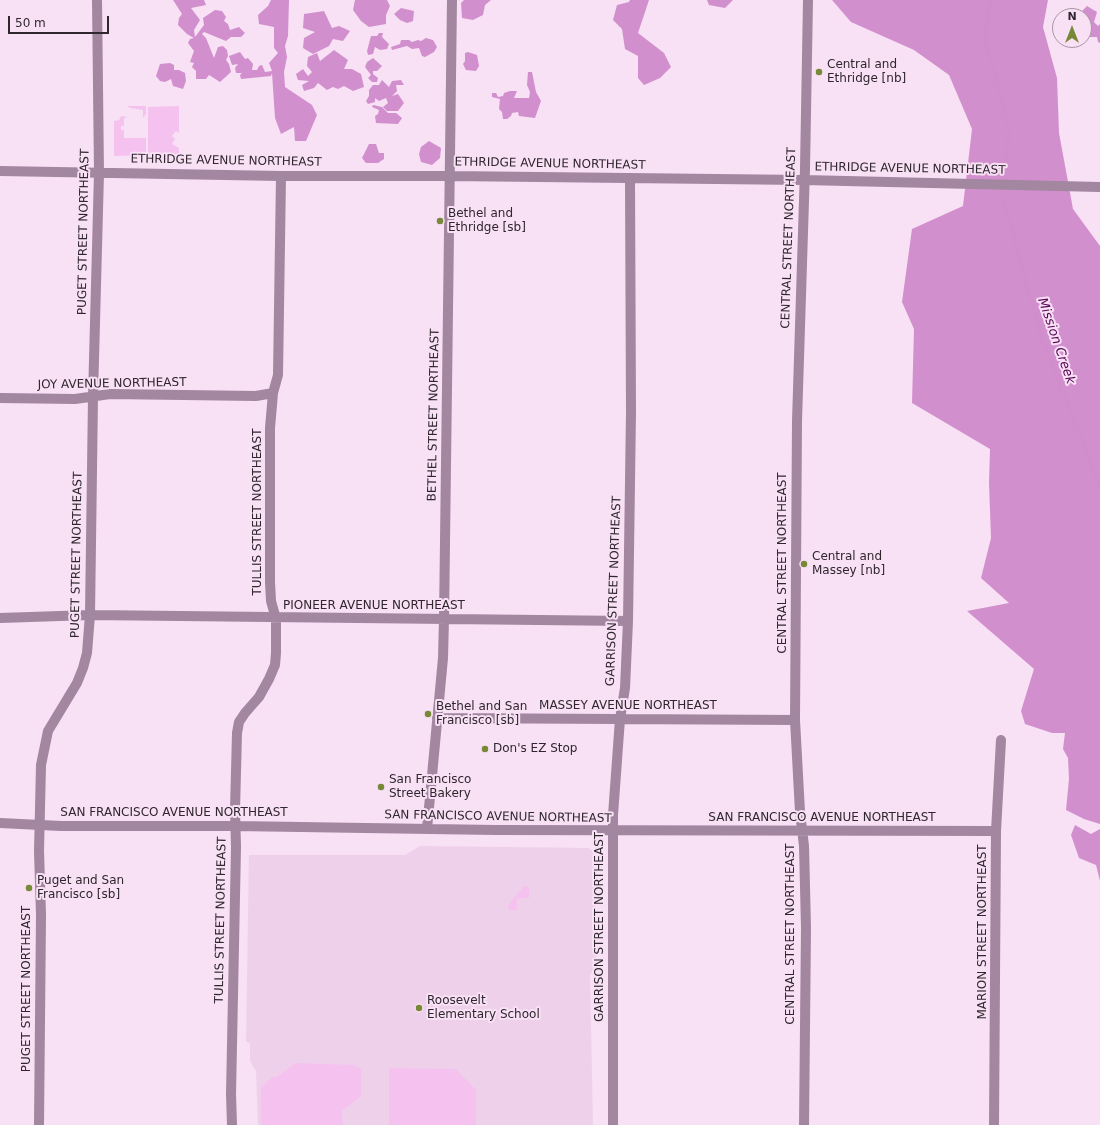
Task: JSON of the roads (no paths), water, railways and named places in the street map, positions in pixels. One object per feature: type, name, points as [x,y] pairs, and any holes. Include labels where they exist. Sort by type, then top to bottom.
[{"type":"street","name":"PUGET STREET NORTHEAST","points":[[39,1125],[41,764],[48,731],[77,683],[83,668],[87,653],[90,615],[93,396],[99,173],[97,0]]},
{"type":"street","name":"BETHEL STREET NORTHEAST","points":[[427,829],[444,619],[452,0]]},
{"type":"street","name":"CENTRAL STREET NORTHEAST","points":[[804,1125],[806,928],[804,846],[800,812],[795,720],[797,421],[808,0]]},
{"type":"street","name":"ETHRIDGE AVENUE NORTHEAST","points":[[0,171],[281,176],[449,176],[804,180],[1100,187]]},
{"type":"street","name":"TULLIS STREET NORTHEAST","points":[[232,1125],[231,1094],[237,733],[240,722],[245,713],[259,697],[275,665],[276,619],[271,601],[270,582],[270,428],[273,393],[278,375],[281,176]]},
{"type":"street","name":"GARRISON STREET NORTHEAST","points":[[613,1125],[612,831],[620,719],[625,688],[628,621],[631,412],[630,178]]},
{"type":"street","name":"JOY AVENUE NORTHEAST","points":[[0,398],[75,399],[110,394],[256,396],[273,393]]},
{"type":"street","name":"PIONEER AVENUE NORTHEAST","points":[[0,618],[90,615],[276,619],[628,621]]},
{"type":"street","name":"MASSEY AVENUE NORTHEAST","points":[[437,718],[795,720]]},
{"type":"street","name":"MARION STREET NORTHEAST","points":[[994,1125],[996,831],[1001,740]]},
{"type":"street","name":"SAN FRANCISCO AVENUE NORTHEAST","points":[[0,823],[40,825],[612,831],[996,831]]},
{"type":"waterway","name":"Mission Creek","points":[[991,0],[985,38],[1009,130],[1005,165]]},
{"type":"waterway","name":"Mission Creek","points":[[1003,199],[1042,339],[1100,486]]},
{"type":"place","name":"Central and Ethridge [nb]","points":[[819,72]]},
{"type":"place","name":"Bethel and Ethridge [sb]","points":[[440,221]]},
{"type":"place","name":"Central and Massey [nb]","points":[[804,564]]},
{"type":"place","name":"Bethel and San Francisco [sb]","points":[[428,714]]},
{"type":"place","name":"Don's EZ Stop","points":[[485,749]]},
{"type":"place","name":"San Francisco Street Bakery","points":[[381,787]]},
{"type":"place","name":"Puget and San Francisco [sb]","points":[[29,888]]},
{"type":"place","name":"Roosevelt Elementary School","points":[[419,1008]]}]
